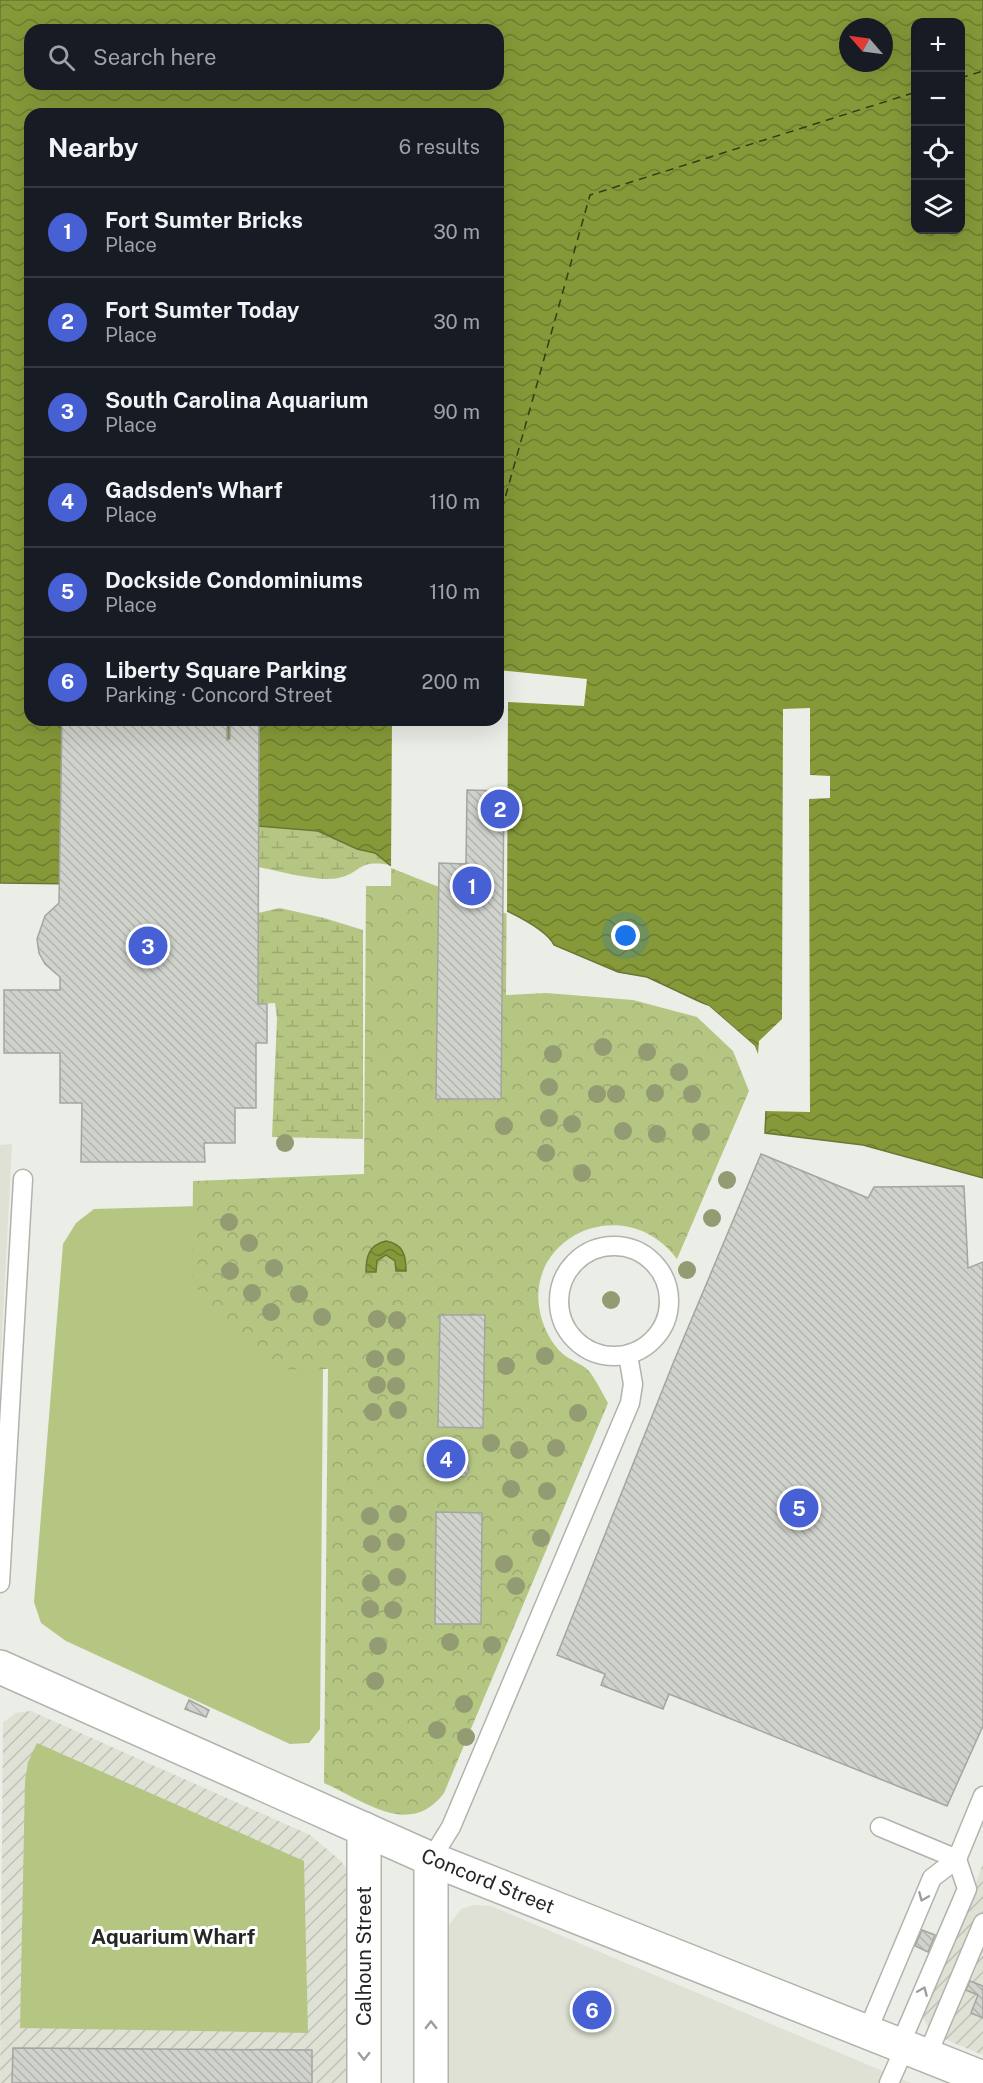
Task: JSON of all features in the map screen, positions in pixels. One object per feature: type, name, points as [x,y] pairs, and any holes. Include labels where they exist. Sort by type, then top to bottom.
[{"type":"street","name":"Concord Street","points":[[0,1666],[431,1859],[983,2078]]},
{"type":"street","name":"Calhoun Street","points":[[364,1829],[364,2083]]},
{"type":"street","points":[[431,1859],[431,2083]]},
{"type":"lane","points":[[0,1583],[23,1179]]},
{"type":"lane","points":[[622,1245],[642,1252],[659,1267],[668,1287],[669,1309],[662,1330],[648,1346],[628,1355],[606,1357],[586,1350],[569,1335],[560,1315],[559,1293],[566,1272],[580,1256],[600,1246],[622,1245]]},
{"type":"lane","points":[[431,1859],[451,1827],[630,1403],[633,1384],[628,1355]]},
{"type":"lane","points":[[867,2032],[932,1878],[957,1859],[983,1796]]},
{"type":"lane","points":[[880,1827],[957,1859]]},
{"type":"lane","points":[[911,2050],[966,1889],[957,1859]]},
{"type":"lane","points":[[889,2083],[911,2050],[983,1923]]},
{"type":"shaded area","points":[[12,1144],[0,1375],[0,1145]]},
{"type":"shaded area","points":[[31,1711],[310,1835],[341,1861],[347,1870],[348,1883],[347,2083],[0,2083],[3,1723],[15,1713]]},
{"type":"shaded area","points":[[983,1864],[983,2055],[932,2034],[923,2018]]},
{"type":"shaded area","points":[[474,1905],[491,1906],[911,2083],[446,2083],[447,1928],[461,1909]]},
{"type":"green space","points":[[508,701],[506,995],[546,993],[633,1000],[697,1017],[733,1051],[749,1091],[677,1259],[655,1238],[630,1227],[604,1226],[580,1232],[560,1246],[545,1266],[538,1291],[542,1320],[546,1330],[563,1354],[590,1372],[608,1403],[444,1793],[431,1806],[416,1813],[401,1815],[370,1806],[324,1783],[328,1369],[274,1370],[192,1283],[193,1181],[364,1174],[366,886],[391,886],[392,726],[504,726],[504,709]]},
{"type":"green space","points":[[259,798],[389,837],[390,865],[365,865],[346,876],[330,879],[258,867]]},
{"type":"green space","points":[[280,908],[363,930],[363,1139],[272,1137],[277,1018],[275,1003],[258,1004],[258,913]]},
{"type":"green space","points":[[199,1206],[323,1368],[320,1729],[309,1743],[290,1744],[66,1641],[41,1623],[34,1602],[63,1244],[76,1223],[94,1209]]},
{"type":"green space","points":[[37,1743],[304,1861],[308,2033],[20,2028],[25,1781],[28,1762]]},
{"type":"water","points":[[0,0],[983,0],[983,1178],[863,1145],[765,1133],[767,1091],[755,1046],[709,1006],[647,977],[618,972],[554,945],[544,933],[505,910],[390,865],[375,853],[357,849],[318,831],[258,826],[81,884],[0,883]]},
{"type":"water","points":[[386,1241],[392,1242],[402,1251],[406,1271],[396,1271],[395,1261],[386,1255],[377,1261],[376,1272],[366,1272],[372,1248]]},
{"type":"pier","points":[[504,671],[587,679],[584,706],[508,702],[507,914],[391,868],[392,726],[504,726]]},
{"type":"pier","points":[[810,708],[810,775],[830,776],[830,798],[809,799],[810,1112],[763,1111],[764,1091],[753,1048],[708,1009],[682,997],[709,1006],[755,1046],[758,1054],[759,1041],[782,1019],[783,709]]},
{"type":"building","points":[[62,726],[227,726],[227,740],[230,739],[230,726],[259,726],[258,1004],[267,1004],[267,1043],[256,1043],[256,1108],[235,1108],[235,1143],[204,1143],[205,1162],[81,1162],[82,1103],[60,1103],[60,1053],[4,1053],[4,990],[60,990],[60,977],[45,964],[39,953],[37,939],[45,916],[59,903]]},
{"type":"building","points":[[467,790],[504,791],[501,1099],[436,1099],[439,863],[466,864]]},
{"type":"building","points":[[761,1154],[868,1198],[874,1187],[964,1186],[968,1268],[983,1262],[983,1726],[947,1806],[669,1694],[663,1709],[601,1685],[605,1674],[557,1655],[674,1361]]},
{"type":"building","points":[[440,1315],[485,1315],[483,1428],[438,1427]]},
{"type":"building","points":[[458,1462],[466,1462],[469,1470],[465,1477],[457,1476],[453,1469]]},
{"type":"building","points":[[436,1512],[482,1513],[481,1624],[435,1624]]},
{"type":"building","points":[[189,1700],[209,1710],[206,1717],[185,1709]]},
{"type":"building","points":[[922,1930],[935,1935],[928,1952],[915,1946]]},
{"type":"building","points":[[970,1981],[983,1986],[983,2018],[971,2013],[978,1995],[966,1990]]},
{"type":"building","points":[[13,2048],[312,2050],[312,2083],[12,2083]]},
{"type":"ferry route","points":[[965,76],[983,71]]},
{"type":"ferry route","points":[[504,502],[590,195],[911,94]]},
{"type":"place","name":"Fort Sumter Today","points":[[500,809]]},
{"type":"place","name":"Fort Sumter Bricks","points":[[472,886]]},
{"type":"place","name":"South Carolina Aquarium","points":[[148,946]]},
{"type":"place","name":"Gadsden's Wharf","points":[[446,1459]]},
{"type":"place","name":"Dockside Condominiums","points":[[799,1508]]},
{"type":"place","name":"Liberty Square Parking","points":[[592,2010]]},
{"type":"district","name":"Aquarium Wharf","points":[[173,1937]]}]
